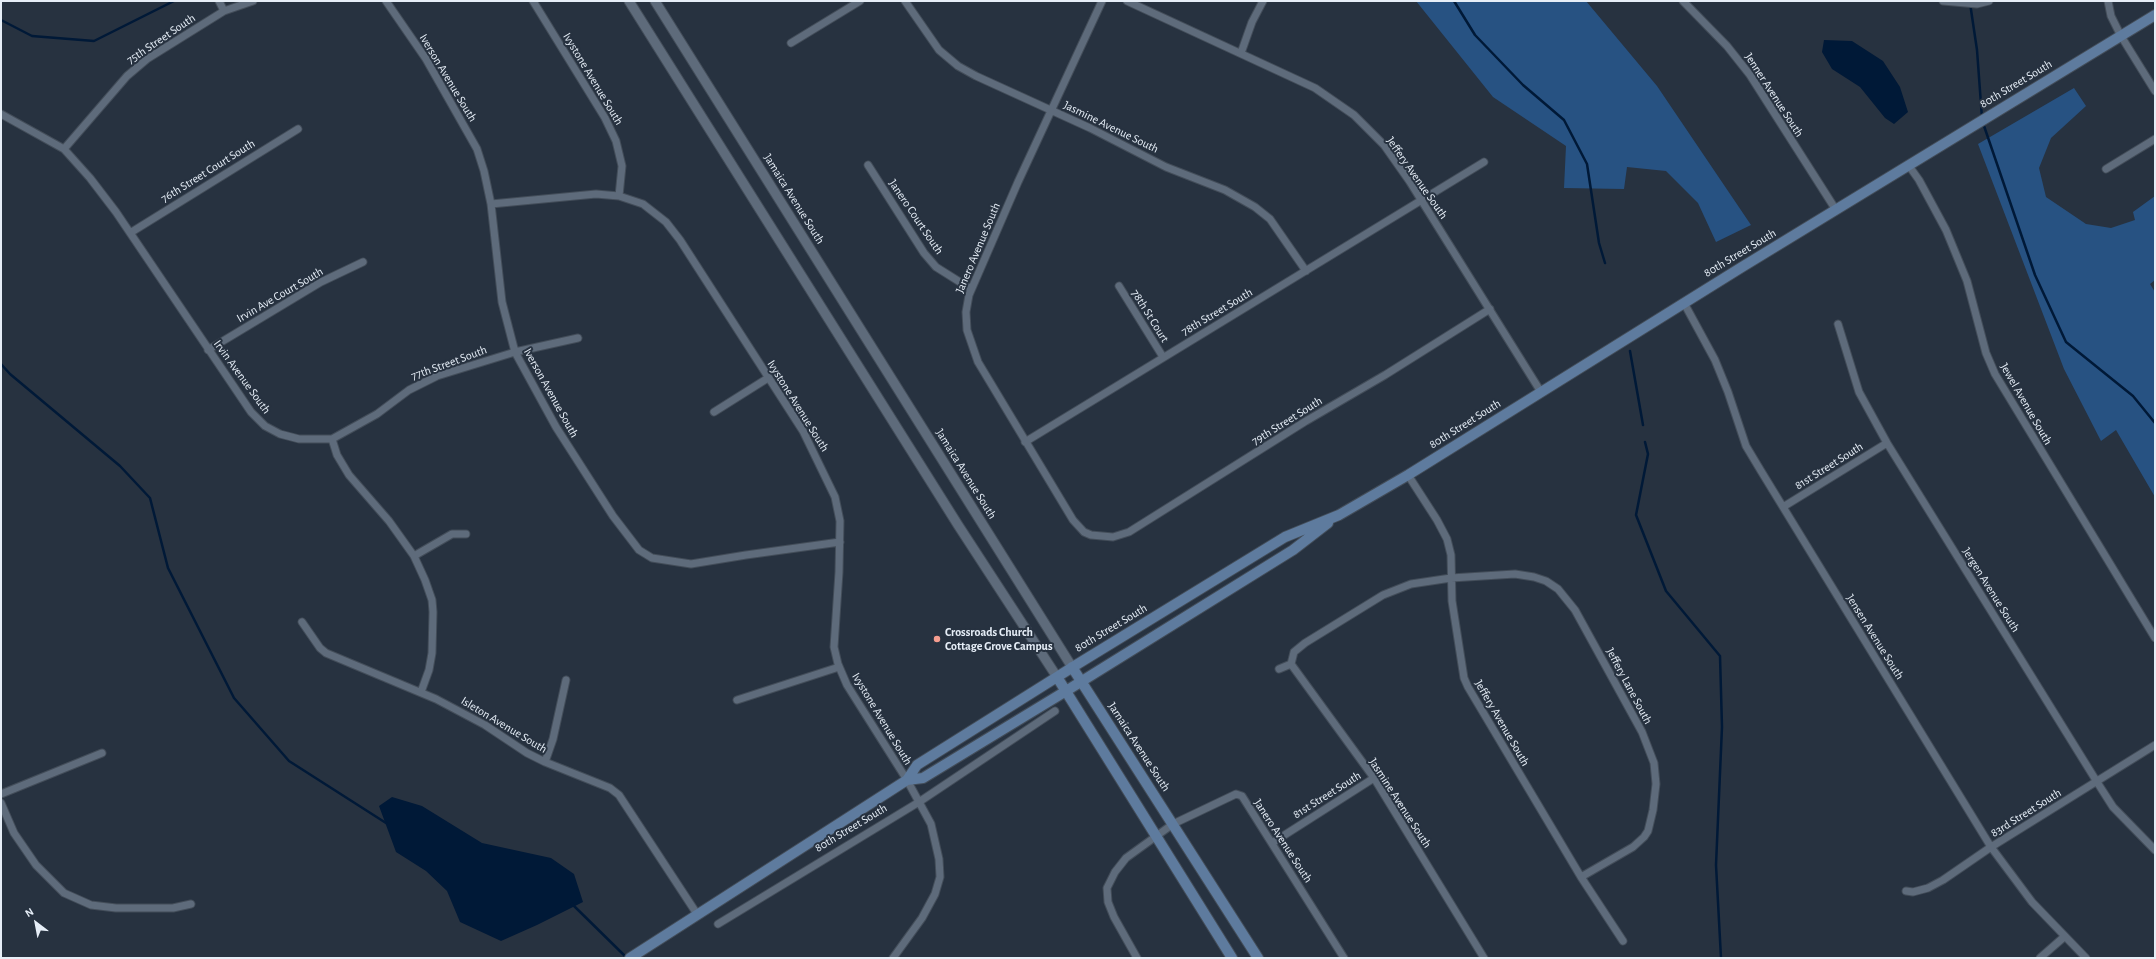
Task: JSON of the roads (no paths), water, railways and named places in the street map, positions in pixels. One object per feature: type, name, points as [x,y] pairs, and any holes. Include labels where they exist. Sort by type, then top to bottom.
[{"type":"main road","name":"80th Street South","points":[[907,780],[923,778],[1066,691],[1293,550],[1339,515],[1408,475],[1684,303],[2155,15]]},
{"type":"main road","name":"80th Street South","points":[[630,958],[907,780],[917,765],[1072,667],[1285,537],[1339,515]]},
{"type":"main road","name":"Jamaica Avenue South","points":[[1072,667],[1258,958]]},
{"type":"main road","points":[[1057,677],[1157,835],[1232,958]]},
{"type":"street","points":[[219,1],[224,11]]},
{"type":"street","name":"75th Street South","points":[[64,149],[127,76],[168,45],[224,11],[252,1]]},
{"type":"street","name":"Iverson Avenue South","points":[[386,1],[426,59],[472,138],[484,171],[490,204],[502,302],[515,352],[556,427],[613,516],[638,550],[652,558],[691,564],[840,542]]},
{"type":"street","name":"Ivystone Avenue South","points":[[534,1],[605,118],[616,141],[622,166],[619,196]]},
{"type":"street","points":[[629,1],[958,525],[1057,677]]},
{"type":"street","name":"Jamaica Avenue South","points":[[655,1],[1072,667]]},
{"type":"street","points":[[792,43],[860,1]]},
{"type":"street","name":"Jasmine Avenue South","points":[[906,1],[939,50],[958,66],[976,76],[1052,110],[1166,167],[1224,190],[1255,207],[1270,219],[1306,271]]},
{"type":"street","name":"Janero Avenue South","points":[[1091,535],[1084,532],[1073,520],[1025,442],[972,349],[967,330],[966,312],[971,289],[1102,1]]},
{"type":"street","name":"Jeffery Avenue South","points":[[1127,1],[1315,88],[1354,115],[1384,146],[1422,200],[1541,392]]},
{"type":"street","points":[[1241,53],[1252,22],[1264,1]]},
{"type":"street","name":"Jenner Avenue South","points":[[1683,1],[1727,46],[1750,75],[1836,210]]},
{"type":"street","points":[[1943,1],[1977,4],[1989,1]]},
{"type":"street","points":[[2108,1],[2111,16],[2121,36],[2155,91]]},
{"type":"street","name":"Irvin Avenue South","points":[[1,114],[64,149],[90,178],[130,233],[251,412],[265,426],[280,434],[299,439],[332,439]]},
{"type":"street","name":"76th Street Court South","points":[[130,233],[298,129]]},
{"type":"street","points":[[2106,169],[2155,139]]},
{"type":"street","name":"78th Street South","points":[[1025,442],[1484,162]]},
{"type":"street","name":"Janero Court South","points":[[868,164],[924,253],[936,267],[971,289]]},
{"type":"street","name":"Jewel Avenue South","points":[[1909,166],[1919,180],[1946,230],[1967,281],[1986,353],[1994,374],[2155,638]]},
{"type":"street","name":"Ivystone Avenue South","points":[[490,204],[596,194],[619,196],[643,204],[666,222],[680,240],[768,378],[804,431],[835,497],[840,521],[834,647],[839,667],[848,685],[907,780],[935,835],[940,877],[935,894],[922,918],[893,958]]},
{"type":"street","name":"Irvin Ave Court South","points":[[208,350],[321,282],[364,262]]},
{"type":"street","name":"78th St Court","points":[[1119,286],[1163,357]]},
{"type":"street","name":"Jensen Avenue South","points":[[1684,303],[1715,360],[1746,446],[1991,847],[2032,902],[2064,937],[2086,958]]},
{"type":"street","name":"79th Street South","points":[[1091,535],[1113,537],[1129,532],[1306,421],[1385,375],[1490,309]]},
{"type":"street","name":"Jergen Avenue South","points":[[1838,324],[1859,392],[1887,443],[2096,782],[2113,807],[2155,850]]},
{"type":"street","name":"77th Street South","points":[[332,439],[377,414],[409,390],[437,376],[515,352],[578,338]]},
{"type":"street","points":[[714,412],[768,378]]},
{"type":"street","points":[[332,439],[337,455],[348,475],[389,521],[414,556],[432,600],[432,653],[421,692]]},
{"type":"street","name":"81st Street South","points":[[1783,507],[1887,443]]},
{"type":"street","name":"Jeffery Avenue South","points":[[1408,475],[1437,520],[1447,539],[1451,555],[1452,602],[1464,678],[1468,687],[1581,877],[1623,941]]},
{"type":"street","points":[[414,556],[452,534],[466,534]]},
{"type":"street","name":"Jeffery Lane South","points":[[1291,664],[1294,652],[1305,643],[1383,595],[1411,584],[1451,578],[1514,574],[1534,577],[1546,581],[1558,589],[1575,610],[1642,732],[1654,763],[1656,784],[1648,831],[1633,847],[1581,877]]},
{"type":"street","name":"Isleton Avenue South","points":[[302,622],[320,648],[326,653],[421,692],[485,725],[527,753],[545,762],[604,785],[619,795],[697,914]]},
{"type":"street","points":[[1279,669],[1291,664]]},
{"type":"street","name":"Jasmine Avenue South","points":[[1291,664],[1374,778],[1484,958]]},
{"type":"street","points":[[737,700],[839,667]]},
{"type":"street","points":[[545,762],[553,739],[566,680]]},
{"type":"street","name":"80th Street South","points":[[718,924],[919,802],[1055,711]]},
{"type":"street","name":"83rd Street South","points":[[1906,891],[1914,892],[1928,888],[2155,745]]},
{"type":"street","points":[[1,794],[102,753]]},
{"type":"street","name":"81st Street South","points":[[1272,843],[1374,778]]},
{"type":"street","name":"Janero Avenue South","points":[[1137,958],[1114,917],[1108,902],[1107,888],[1115,872],[1126,858],[1173,824],[1236,794],[1242,796],[1344,958]]},
{"type":"street","points":[[1,803],[14,833],[36,865],[64,893],[91,905],[116,908],[174,908],[191,904]]},
{"type":"street","points":[[2040,958],[2064,937]]},
{"type":"waterway","points":[[1,20],[32,36],[94,41],[174,1]]},
{"type":"waterway","points":[[1454,1],[1475,35],[1523,85],[1564,120],[1587,164],[1599,243],[1605,263]]},
{"type":"waterway","points":[[1970,3],[1977,50],[1982,118]]},
{"type":"waterway","points":[[1983,123],[2035,275],[2066,342],[2133,396],[2155,423]]},
{"type":"waterway","points":[[1630,351],[1643,425]]},
{"type":"waterway","points":[[1,364],[10,374],[120,466],[150,498],[168,568],[234,698],[289,761],[386,823]]},
{"type":"waterway","points":[[1645,442],[1648,454],[1636,515],[1666,591],[1720,656],[1722,727],[1716,865],[1721,958]]},
{"type":"waterway","points":[[572,904],[627,958]]},
{"type":"place","name":"Crossroads Church Cottage Grove Campus","points":[[937,639]]}]
